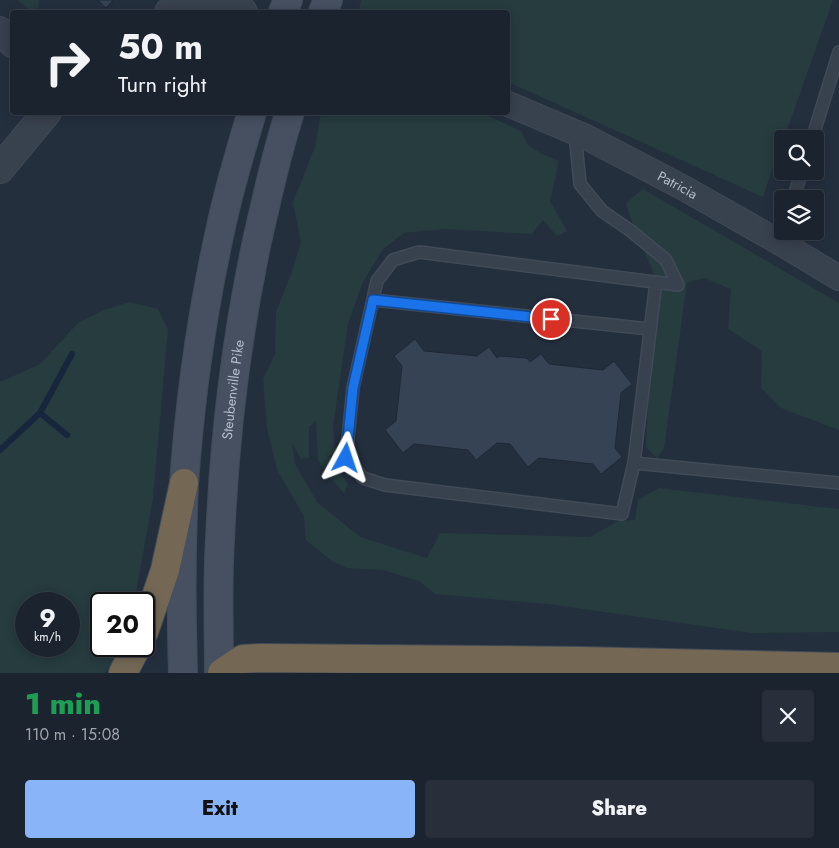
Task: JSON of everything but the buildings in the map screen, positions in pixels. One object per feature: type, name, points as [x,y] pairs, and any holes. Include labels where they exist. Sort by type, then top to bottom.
[{"type":"highway","points":[[155,600],[165,570],[184,483]]},
{"type":"highway","points":[[123,673],[131,657]]},
{"type":"highway","points":[[221,673],[243,659],[261,658],[580,661],[839,667]]},
{"type":"main road","points":[[183,673],[182,555],[184,483],[199,350],[222,221],[251,115]]},
{"type":"main road","name":"Steubenville Pike","points":[[221,673],[219,542],[229,412],[237,351],[250,278],[268,192],[289,115]]},
{"type":"street","points":[[174,10],[179,8],[216,6],[234,10]]},
{"type":"street","points":[[0,29],[10,43]]},
{"type":"street","name":"Patricia","points":[[510,105],[575,133],[774,233]]},
{"type":"street","points":[[0,170],[45,115]]},
{"type":"street","name":"Patricia","points":[[787,240],[839,278]]},
{"type":"lane","points":[[815,130],[839,52]]},
{"type":"lane","points":[[575,133],[580,184],[602,211],[631,231],[666,260],[678,285],[656,282],[420,252],[393,260],[377,280],[353,388],[346,458],[362,478],[386,485],[622,514],[634,463],[656,282]]},
{"type":"lane","points":[[373,300],[650,329]]},
{"type":"lane","points":[[634,463],[839,483]]},
{"type":"green space","points":[[18,0],[39,0],[38,10],[29,10]]},
{"type":"green space","points":[[361,0],[833,0],[787,130],[774,130],[774,163],[763,197],[510,83],[510,10],[359,9]]},
{"type":"green space","points":[[321,115],[486,115],[521,131],[528,145],[540,153],[559,161],[550,201],[567,231],[557,236],[543,220],[532,234],[444,229],[404,233],[383,249],[363,282],[348,324],[333,426],[336,469],[348,484],[344,493],[329,477],[318,460],[316,421],[309,427],[309,458],[301,459],[292,443],[295,464],[317,502],[360,537],[427,558],[440,533],[590,537],[618,521],[635,520],[638,500],[659,488],[839,509],[839,632],[751,633],[548,604],[435,594],[419,581],[383,570],[347,568],[332,561],[306,540],[304,516],[277,470],[267,428],[263,379],[275,354],[276,312],[292,272],[301,242],[293,202],[315,147]]},
{"type":"green space","points":[[643,189],[839,303],[839,430],[781,408],[761,388],[762,351],[728,329],[731,289],[704,278],[687,283],[664,448],[657,458],[646,447],[654,274],[626,203]]},
{"type":"green space","points":[[130,302],[158,309],[168,330],[153,498],[136,592],[90,592],[90,657],[115,657],[105,673],[0,673],[0,382],[40,364],[78,323],[104,310]]},
{"type":"waterway","points":[[0,450],[40,413],[72,354]]},
{"type":"waterway","points":[[40,413],[67,435]]},
{"type":"route","points":[[346,458],[353,388],[373,300],[551,319]]}]
